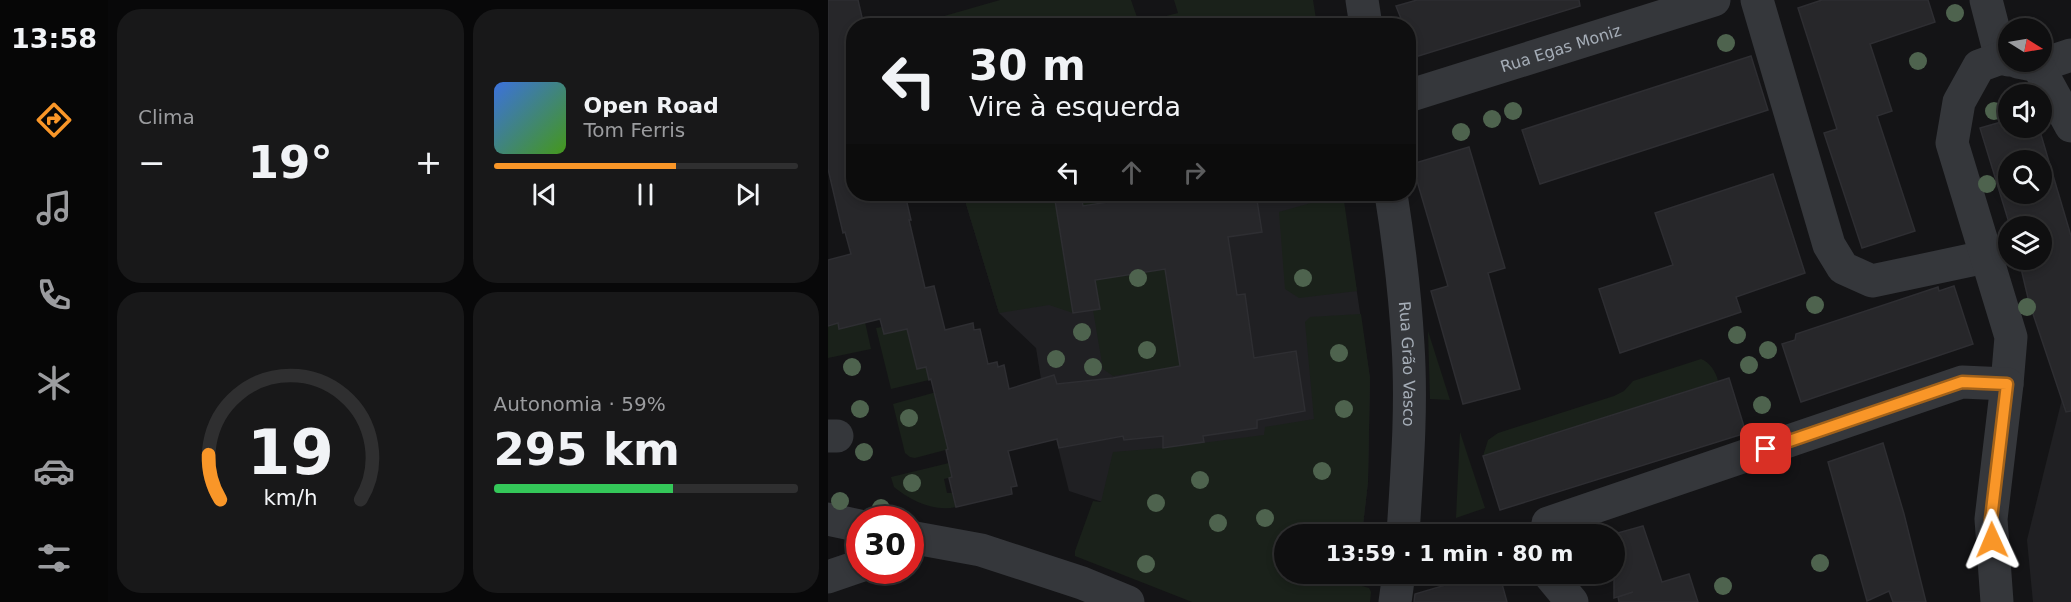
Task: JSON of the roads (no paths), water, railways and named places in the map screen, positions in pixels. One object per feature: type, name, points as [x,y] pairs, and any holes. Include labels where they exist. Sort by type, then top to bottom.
[{"type":"street","points":[[1362,0],[1365,18]]},
{"type":"street","name":"Rua Egas Moniz","points":[[1416,93],[1714,0]]},
{"type":"street","points":[[1757,0],[1829,245],[1843,268],[1872,281],[1985,256]]},
{"type":"street","points":[[1986,0],[1998,24]]},
{"type":"street","points":[[2052,57],[2071,55]]},
{"type":"street","points":[[1997,602],[1991,519],[2011,337],[1952,143],[1959,102],[1979,66],[1998,63]]},
{"type":"street","points":[[2026,72],[2070,121]]},
{"type":"street","name":"Rua Grão Vasco","points":[[1392,201],[1398,238],[1408,346],[1408,446],[1404,524]]},
{"type":"street","points":[[1548,524],[1962,382],[2007,384]]},
{"type":"street","points":[[828,519],[846,523]]},
{"type":"street","points":[[924,540],[981,550],[1083,583],[1128,602]]},
{"type":"street","points":[[828,577],[846,571]]},
{"type":"street","points":[[1395,602],[1397,584]]},
{"type":"street","points":[[1557,584],[1572,602]]}]
